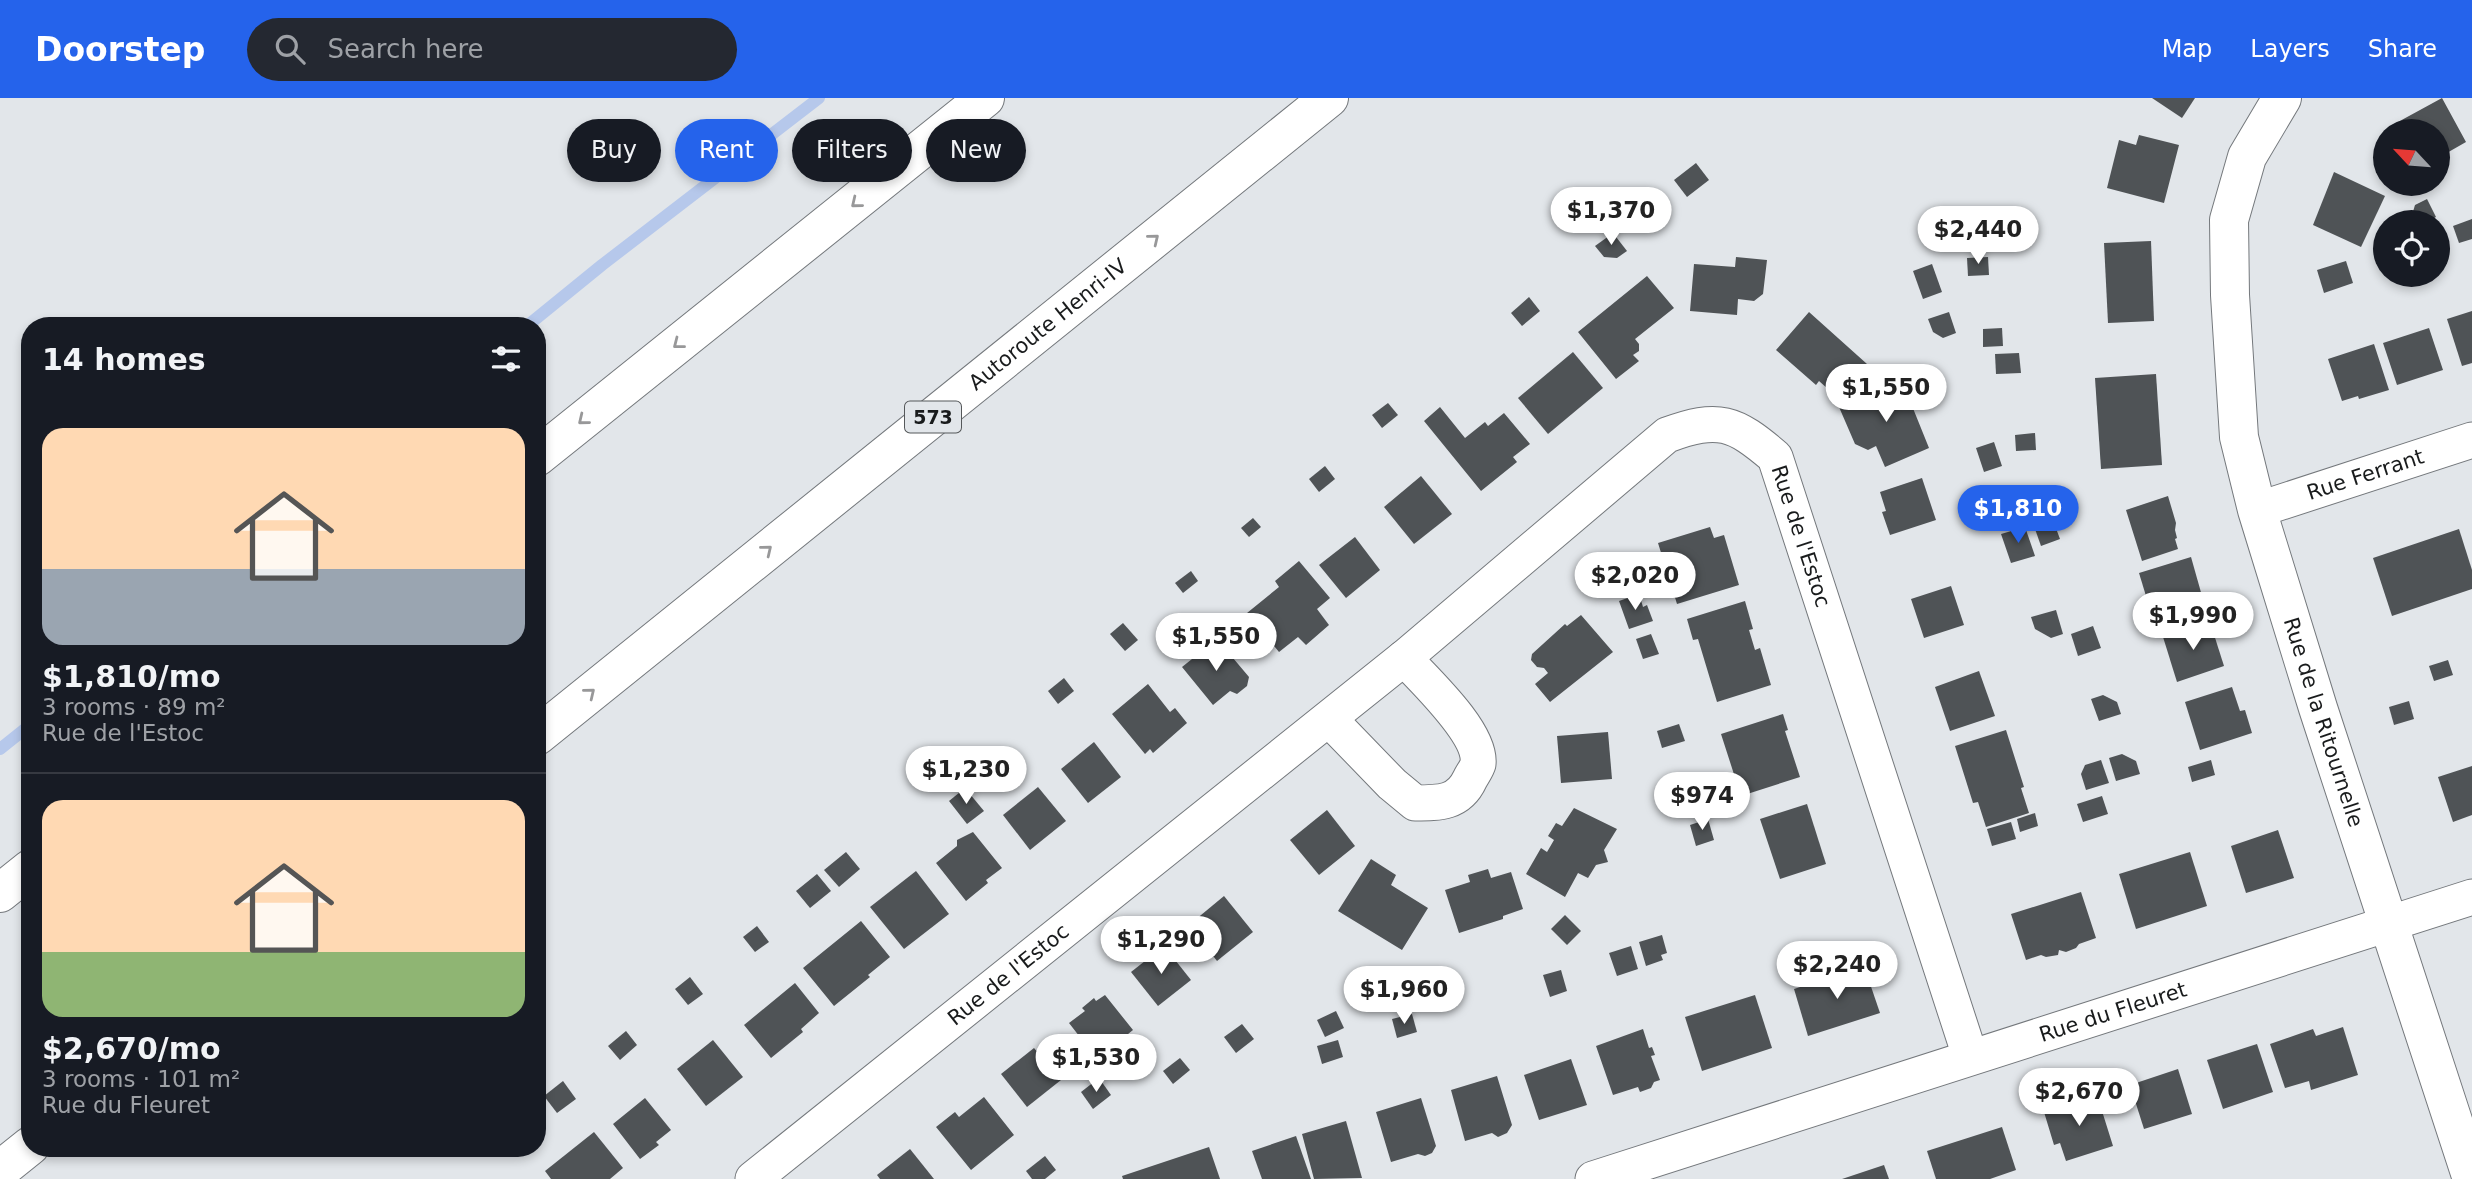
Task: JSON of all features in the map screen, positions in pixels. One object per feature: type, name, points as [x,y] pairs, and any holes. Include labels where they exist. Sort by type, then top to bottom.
[{"type":"main road","points":[[546,450],[985,98]]},
{"type":"main road","name":"Autoroute Henri-IV","points":[[546,729],[1329,98]]},
{"type":"main road","name":"Rue de la Ritournelle","points":[[2282,98],[2247,156],[2229,220],[2230,295],[2239,437],[2257,510],[2318,708],[2472,1179]]},
{"type":"main road","points":[[0,893],[21,876]]},
{"type":"main road","points":[[0,1170],[21,1153]]},
{"type":"street","name":"Rue de l'Estoc","points":[[753,1179],[1404,658],[1667,435],[1695,425],[1725,424],[1747,434],[1775,457],[1970,1056]]},
{"type":"street","name":"Rue Ferrant","points":[[2257,510],[2472,440]]},
{"type":"street","points":[[1329,719],[1392,784],[1415,803],[1444,803],[1464,791],[1478,764],[1472,737],[1452,710],[1404,658]]},
{"type":"street","name":"Rue du Fleuret","points":[[1593,1179],[2472,897]]},
{"type":"building","points":[[2152,98],[2195,98],[2182,118]]},
{"type":"building","points":[[2442,98],[2466,142],[2450,151],[2450,119],[2404,119]]},
{"type":"building","points":[[2139,135],[2179,145],[2164,203],[2107,188],[2119,140],[2136,145]]},
{"type":"building","points":[[1696,163],[1709,180],[1687,197],[1674,180]]},
{"type":"building","points":[[2334,172],[2373,190],[2373,196],[2385,196],[2378,210],[2373,210],[2373,222],[2361,247],[2313,225]]},
{"type":"building","points":[[2427,199],[2432,210],[2414,210],[2415,205]]},
{"type":"building","points":[[2472,219],[2472,239],[2459,243],[2453,226]]},
{"type":"building","points":[[1613,233],[1627,251],[1617,258],[1604,257],[1595,246]]},
{"type":"building","points":[[2151,241],[2154,321],[2108,323],[2104,243]]},
{"type":"building","points":[[1736,257],[1767,260],[1763,294],[1754,301],[1738,299],[1737,315],[1690,311],[1694,264],[1735,267]]},
{"type":"building","points":[[1988,257],[1989,275],[1968,276],[1967,258]]},
{"type":"building","points":[[2346,261],[2353,283],[2324,293],[2317,270]]},
{"type":"building","points":[[1932,264],[1942,292],[1923,299],[1913,271]]},
{"type":"building","points":[[1647,276],[1674,308],[1635,339],[1639,344],[1639,351],[1633,355],[1639,361],[1616,379],[1578,332]]},
{"type":"building","points":[[1529,297],[1540,311],[1522,326],[1511,313]]},
{"type":"building","points":[[2472,311],[2472,363],[2462,366],[2447,319]]},
{"type":"building","points":[[1809,312],[1867,364],[1837,397],[1819,381],[1816,385],[1776,350]]},
{"type":"building","points":[[1949,312],[1956,333],[1943,338],[1933,332],[1928,319]]},
{"type":"building","points":[[2002,328],[2003,346],[1983,347],[1983,329]]},
{"type":"building","points":[[2429,328],[2443,370],[2397,385],[2383,343]]},
{"type":"building","points":[[2374,344],[2389,390],[2342,401],[2328,359]]},
{"type":"building","points":[[1573,352],[1603,388],[1548,434],[1518,398]]},
{"type":"building","points":[[2019,353],[2021,373],[1996,374],[1995,354]]},
{"type":"building","points":[[2156,374],[2162,465],[2101,469],[2095,378]]},
{"type":"building","points":[[1902,381],[1929,448],[1885,467],[1876,446],[1868,450],[1855,444],[1839,407]]},
{"type":"building","points":[[1388,403],[1398,415],[1382,428],[1372,415]]},
{"type":"building","points":[[1440,407],[1465,438],[1485,422],[1488,426],[1504,413],[1530,444],[1513,457],[1517,462],[1481,491],[1424,421]]},
{"type":"building","points":[[2035,433],[2036,450],[2016,451],[2015,435]]},
{"type":"building","points":[[1994,442],[2002,466],[1984,472],[1976,448]]},
{"type":"building","points":[[1325,466],[1335,479],[1319,492],[1309,479]]},
{"type":"building","points":[[1421,476],[1452,514],[1414,544],[1384,507]]},
{"type":"building","points":[[1922,478],[1936,520],[1890,535],[1882,512],[1886,511],[1880,492]]},
{"type":"building","points":[[2168,496],[2176,523],[2175,539],[2178,549],[2142,561],[2126,510]]},
{"type":"building","points":[[1253,518],[1261,527],[1249,537],[1241,528]]},
{"type":"building","points":[[2054,523],[2060,539],[2041,546],[2035,529]]},
{"type":"building","points":[[1710,527],[1714,538],[1724,535],[1739,585],[1677,604],[1658,543]]},
{"type":"building","points":[[2025,527],[2035,556],[2011,563],[2001,534]]},
{"type":"building","points":[[2459,529],[2472,570],[2472,589],[2392,616],[2373,558]]},
{"type":"building","points":[[1355,537],[1380,570],[1346,598],[1319,565]]},
{"type":"building","points":[[2191,557],[2204,603],[2153,619],[2139,573]]},
{"type":"building","points":[[1299,561],[1330,598],[1317,609],[1329,625],[1306,645],[1298,637],[1279,652],[1247,613],[1279,587],[1275,581]]},
{"type":"building","points":[[1191,571],[1198,581],[1183,593],[1175,583]]},
{"type":"building","points":[[1951,586],[1964,625],[1924,638],[1911,599]]},
{"type":"building","points":[[1639,594],[1643,607],[1647,605],[1653,621],[1629,629],[1619,601]]},
{"type":"building","points":[[1745,601],[1753,629],[1749,630],[1755,650],[1760,648],[1771,685],[1717,702],[1698,639],[1693,640],[1687,619]]},
{"type":"building","points":[[2056,610],[2063,634],[2051,638],[2035,629],[2031,617]]},
{"type":"building","points":[[1581,615],[1613,652],[1550,702],[1535,684],[1548,673],[1531,660],[1532,654],[1565,624],[1567,626]]},
{"type":"building","points":[[2210,622],[2224,666],[2177,682],[2163,637]]},
{"type":"building","points":[[1123,623],[1138,640],[1125,651],[1110,634]]},
{"type":"building","points":[[2093,626],[2101,648],[2078,656],[2071,634]]},
{"type":"building","points":[[1651,634],[1659,654],[1643,659],[1636,639]]},
{"type":"building","points":[[1217,639],[1249,677],[1247,686],[1237,694],[1230,691],[1213,705],[1182,667]]},
{"type":"building","points":[[2448,660],[2453,675],[2434,681],[2429,666]]},
{"type":"building","points":[[1979,671],[1995,716],[1950,731],[1935,687]]},
{"type":"building","points":[[1064,678],[1074,691],[1058,704],[1048,691]]},
{"type":"building","points":[[1148,684],[1170,712],[1175,708],[1187,723],[1153,753],[1150,749],[1145,754],[1112,714]]},
{"type":"building","points":[[2232,687],[2240,711],[2245,710],[2252,733],[2200,750],[2185,702]]},
{"type":"building","points":[[2103,695],[2117,702],[2121,714],[2099,721],[2091,699]]},
{"type":"building","points":[[2409,701],[2414,719],[2394,725],[2389,707]]},
{"type":"building","points":[[1783,714],[1788,730],[1785,731],[1800,777],[1741,796],[1721,734]]},
{"type":"building","points":[[1679,724],[1685,741],[1662,748],[1657,731]]},
{"type":"building","points":[[2006,730],[2024,787],[2021,788],[2029,813],[1986,827],[1978,802],[1973,803],[1955,746]]},
{"type":"building","points":[[1608,732],[1612,779],[1561,783],[1557,736]]},
{"type":"building","points":[[1094,742],[1121,777],[1088,803],[1061,769]]},
{"type":"building","points":[[2122,754],[2136,761],[2140,774],[2116,781],[2109,758]]},
{"type":"building","points":[[2101,760],[2109,783],[2086,790],[2081,774],[2085,765]]},
{"type":"building","points":[[2211,760],[2215,775],[2192,782],[2188,767]]},
{"type":"building","points":[[2472,766],[2472,815],[2453,822],[2438,777]]},
{"type":"building","points":[[1038,787],[1066,821],[1030,850],[1003,815]]},
{"type":"building","points":[[965,788],[984,811],[967,824],[949,801]]},
{"type":"building","points":[[2102,796],[2108,814],[2083,822],[2077,804]]},
{"type":"building","points":[[1807,804],[1826,864],[1780,879],[1760,819]]},
{"type":"building","points":[[1574,808],[1617,829],[1604,850],[1608,862],[1596,865],[1588,878],[1578,873],[1565,897],[1526,874],[1541,848],[1547,852],[1554,840],[1548,836],[1556,823],[1562,826]]},
{"type":"building","points":[[1327,810],[1355,846],[1319,875],[1290,840]]},
{"type":"building","points":[[2035,813],[2038,826],[2020,832],[2017,819]]},
{"type":"building","points":[[1708,819],[1714,840],[1696,846],[1690,825]]},
{"type":"building","points":[[2011,822],[2016,839],[1992,846],[1987,829]]},
{"type":"building","points":[[2278,830],[2294,878],[2246,893],[2231,846]]},
{"type":"building","points":[[973,832],[1002,868],[966,901],[936,863],[957,846],[957,840]]},
{"type":"building","points":[[846,852],[860,869],[839,887],[824,870]]},
{"type":"building","points":[[2190,852],[2207,906],[2136,929],[2119,874]]},
{"type":"building","points":[[1371,859],[1396,875],[1391,885],[1428,908],[1402,950],[1338,911]]},
{"type":"building","points":[[1488,869],[1491,878],[1511,872],[1523,909],[1503,916],[1503,919],[1459,933],[1445,890],[1470,882],[1468,875]]},
{"type":"building","points":[[916,871],[949,914],[904,949],[870,907]]},
{"type":"building","points":[[817,874],[831,891],[810,908],[796,891]]},
{"type":"building","points":[[2081,892],[2096,938],[2066,952],[2059,950],[2058,955],[2041,955],[2026,960],[2011,914]]},
{"type":"building","points":[[1224,896],[1253,932],[1217,961],[1189,925]]},
{"type":"building","points":[[1565,915],[1581,931],[1567,945],[1551,929]]},
{"type":"building","points":[[861,921],[890,957],[834,1006],[803,968]]},
{"type":"building","points":[[757,926],[769,942],[755,952],[743,937]]},
{"type":"building","points":[[1662,935],[1667,953],[1661,955],[1663,960],[1646,966],[1639,942]]},
{"type":"building","points":[[1164,946],[1191,980],[1158,1006],[1131,972]]},
{"type":"building","points":[[1631,946],[1638,969],[1617,976],[1609,953]]},
{"type":"building","points":[[1864,966],[1880,1013],[1808,1036],[1794,989]]},
{"type":"building","points":[[1561,970],[1567,991],[1550,997],[1543,975]]},
{"type":"building","points":[[690,977],[703,994],[688,1005],[675,989]]},
{"type":"building","points":[[795,983],[819,1013],[801,1029],[803,1032],[771,1058],[744,1025]]},
{"type":"building","points":[[1105,995],[1133,1030],[1097,1059],[1069,1023],[1085,1011],[1082,1008],[1094,998],[1096,1001]]},
{"type":"building","points":[[1755,995],[1772,1048],[1702,1071],[1685,1017]]},
{"type":"building","points":[[1336,1011],[1344,1028],[1325,1037],[1317,1020]]},
{"type":"building","points":[[1412,1014],[1417,1032],[1397,1038],[1392,1019]]},
{"type":"building","points":[[1242,1024],[1254,1039],[1236,1053],[1224,1037]]},
{"type":"building","points":[[2343,1027],[2358,1075],[2311,1090],[2309,1081],[2285,1088],[2270,1044],[2313,1029],[2316,1036]]},
{"type":"building","points":[[1643,1029],[1649,1048],[1652,1047],[1655,1055],[1651,1056],[1660,1080],[1654,1082],[1651,1088],[1640,1092],[1638,1087],[1613,1095],[1596,1046]]},
{"type":"building","points":[[626,1031],[637,1045],[620,1060],[608,1046]]},
{"type":"building","points":[[713,1040],[743,1077],[706,1106],[677,1069]]},
{"type":"building","points":[[1338,1040],[1343,1057],[1322,1064],[1317,1046]]},
{"type":"building","points":[[2257,1044],[2273,1092],[2223,1109],[2207,1060]]},
{"type":"building","points":[[1034,1048],[1061,1080],[1027,1107],[1001,1074]]},
{"type":"building","points":[[1180,1058],[1190,1070],[1173,1084],[1163,1071]]},
{"type":"building","points":[[1571,1059],[1587,1105],[1539,1120],[1524,1075]]},
{"type":"building","points":[[2178,1069],[2192,1114],[2144,1129],[2130,1085]]},
{"type":"building","points":[[1497,1076],[1512,1125],[1507,1133],[1498,1137],[1492,1133],[1465,1141],[1451,1090]]},
{"type":"building","points":[[1099,1078],[1111,1095],[1093,1109],[1081,1092]]},
{"type":"building","points":[[563,1081],[576,1099],[557,1113],[546,1099],[546,1094]]},
{"type":"building","points":[[2097,1095],[2113,1146],[2066,1161],[2060,1143],[2054,1145],[2044,1112]]},
{"type":"building","points":[[984,1097],[1014,1135],[971,1170],[936,1127],[955,1112],[959,1117]]},
{"type":"building","points":[[645,1098],[671,1130],[656,1142],[659,1145],[640,1159],[613,1124]]},
{"type":"building","points":[[1421,1098],[1436,1146],[1432,1153],[1425,1156],[1418,1154],[1391,1162],[1376,1112]]},
{"type":"building","points":[[1346,1121],[1362,1178],[1314,1179],[1302,1134]]},
{"type":"building","points":[[2002,1127],[2016,1170],[1990,1179],[1936,1179],[1927,1151]]},
{"type":"building","points":[[594,1132],[623,1168],[610,1179],[551,1179],[545,1171]]},
{"type":"building","points":[[1296,1136],[1311,1179],[1262,1179],[1252,1151]]},
{"type":"building","points":[[1209,1147],[1220,1179],[1123,1179],[1122,1176]]},
{"type":"building","points":[[910,1149],[934,1179],[880,1179],[877,1175]]},
{"type":"building","points":[[1045,1156],[1056,1170],[1045,1179],[1032,1179],[1026,1171]]},
{"type":"building","points":[[1884,1165],[1889,1179],[1842,1179]]},
{"type":"waterway","points":[[538,317],[819,98]]},
{"type":"waterway","points":[[0,749],[21,732]]}]
